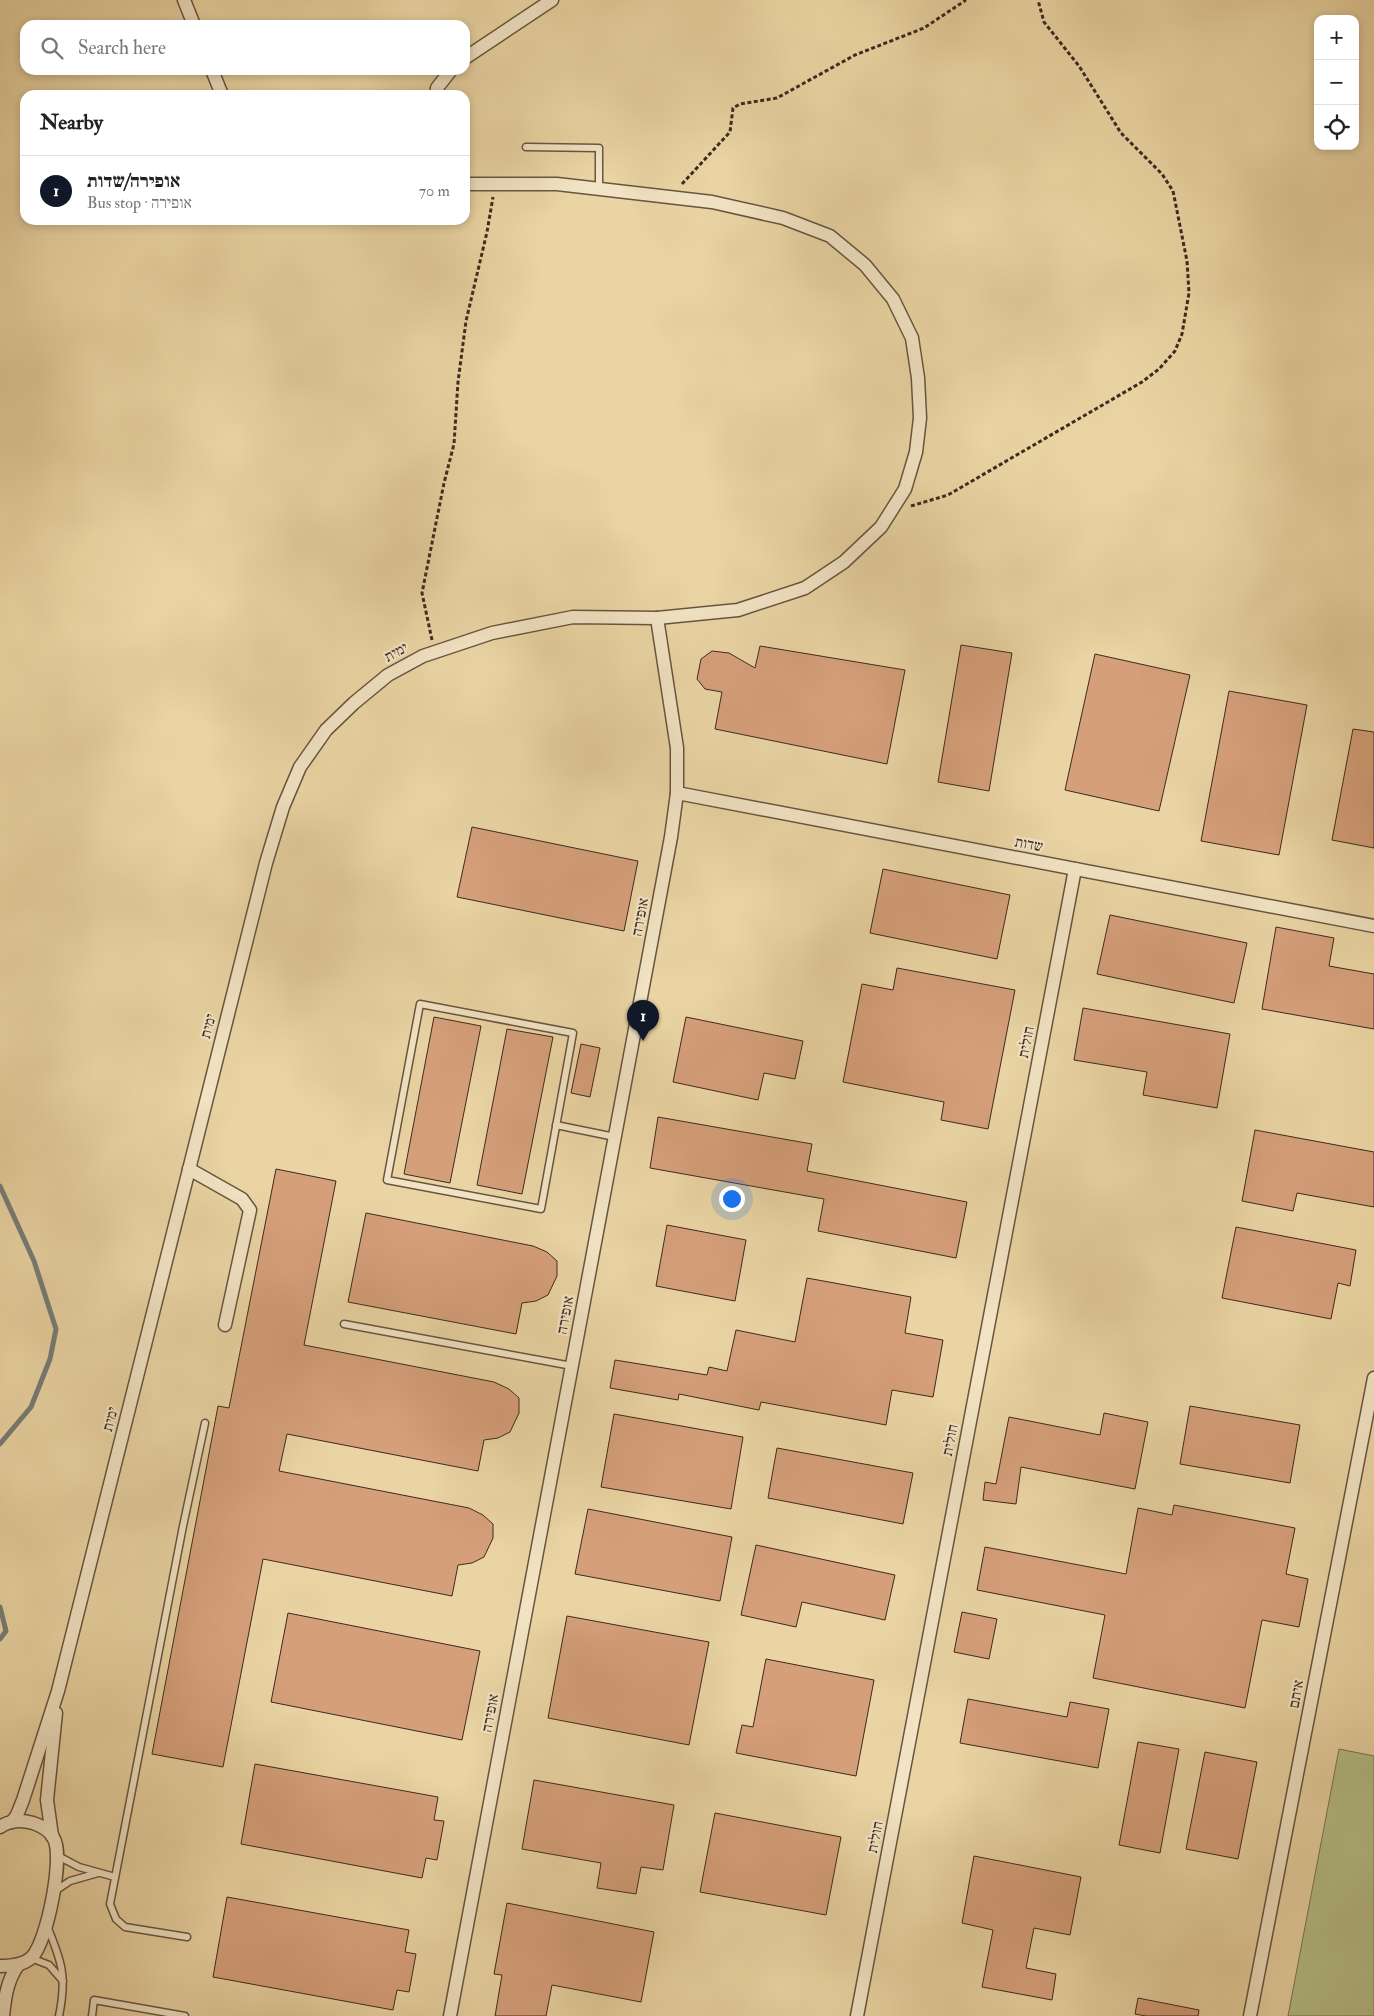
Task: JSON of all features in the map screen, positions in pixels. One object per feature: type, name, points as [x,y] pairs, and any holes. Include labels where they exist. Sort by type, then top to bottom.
[{"type":"street","points":[[184,0],[192,20]]},
{"type":"street","points":[[470,55],[552,0]]},
{"type":"street","points":[[214,75],[220,90]]},
{"type":"street","points":[[437,90],[446,75]]},
{"type":"street","name":"ימית","points":[[6,1824],[17,1814],[23,1800],[58,1691],[266,862],[283,807],[300,767],[326,730],[354,703],[388,675],[423,656],[492,633],[573,617],[657,618],[746,608],[805,588],[844,562],[881,528],[904,489],[916,452],[920,418],[918,378],[912,338],[894,299],[865,265],[830,236],[783,218],[712,202],[557,184],[470,184]]},
{"type":"street","name":"אופירה","points":[[450,2016],[671,837],[677,793],[677,748],[657,618]]},
{"type":"street","name":"שדות","points":[[677,793],[1374,926]]},
{"type":"street","name":"חולית","points":[[857,2016],[1075,869]]},
{"type":"street","points":[[189,1169],[242,1198],[250,1210],[225,1325]]},
{"type":"street","name":"איתם","points":[[1250,2016],[1370,1415],[1374,1378]]},
{"type":"street","name":"ימית","points":[[58,1691],[47,1800],[52,1836],[55,1840],[58,1856]]},
{"type":"street","points":[[6,1824],[23,1821],[39,1825],[48,1830],[52,1836]]},
{"type":"street","points":[[0,1966],[18,1965],[31,1958],[38,1950],[53,1893],[58,1856]]},
{"type":"street","points":[[3,2016],[10,1976],[18,1965]]},
{"type":"lane","points":[[526,147],[599,148],[599,188]]},
{"type":"lane","points":[[420,1004],[573,1033],[556,1124],[541,1209],[387,1180],[420,1004]]},
{"type":"lane","points":[[556,1124],[615,1137]]},
{"type":"lane","points":[[344,1324],[572,1366]]},
{"type":"lane","points":[[187,1937],[126,1927],[116,1920],[110,1904],[129,1814],[183,1526],[205,1423]]},
{"type":"lane","points":[[58,1856],[68,1863],[115,1877]]},
{"type":"lane","points":[[53,1893],[70,1881],[99,1873]]},
{"type":"lane","points":[[46,1925],[61,1958],[64,1982],[59,2016]]},
{"type":"lane","points":[[31,1958],[48,1965],[64,1982]]},
{"type":"lane","points":[[92,2016],[94,2000],[185,2016]]},
{"type":"path","points":[[679,198],[682,182],[730,132],[733,108],[740,104],[777,98],[855,55],[924,28],[966,0]]},
{"type":"path","points":[[903,508],[948,495],[1142,382],[1159,369],[1175,351],[1182,334],[1189,293],[1187,261],[1173,191],[1162,174],[1120,133],[1079,66],[1044,22],[1038,0]]},
{"type":"path","points":[[435,652],[422,593],[444,483],[454,444],[458,382],[466,321],[487,232],[495,184]]},
{"type":"green space","points":[[1339,1749],[1374,1756],[1374,2016],[1288,2016]]},
{"type":"building","points":[[961,645],[1012,653],[989,791],[938,782]]},
{"type":"building","points":[[760,646],[905,670],[887,764],[715,729],[722,692],[705,689],[697,679],[701,659],[712,651],[729,653],[755,668]]},
{"type":"building","points":[[1095,654],[1190,675],[1159,811],[1065,790]]},
{"type":"building","points":[[1229,691],[1307,705],[1279,855],[1201,841]]},
{"type":"building","points":[[1353,729],[1374,732],[1374,848],[1332,840]]},
{"type":"building","points":[[472,827],[638,861],[624,931],[457,897]]},
{"type":"building","points":[[883,869],[1010,895],[997,959],[870,933]]},
{"type":"building","points":[[1110,915],[1247,943],[1234,1003],[1097,974]]},
{"type":"building","points":[[1276,927],[1334,938],[1329,966],[1374,974],[1374,1029],[1262,1009]]},
{"type":"building","points":[[897,968],[1015,990],[988,1129],[941,1120],[944,1102],[843,1082],[862,984],[893,990]]},
{"type":"building","points":[[1083,1008],[1230,1034],[1217,1108],[1143,1095],[1147,1072],[1074,1060]]},
{"type":"building","points":[[434,1017],[481,1026],[450,1183],[404,1174]]},
{"type":"building","points":[[686,1017],[803,1041],[795,1079],[764,1073],[758,1100],[673,1082]]},
{"type":"building","points":[[507,1029],[553,1037],[522,1194],[477,1185]]},
{"type":"building","points":[[581,1044],[600,1048],[590,1097],[571,1093]]},
{"type":"building","points":[[658,1117],[812,1144],[807,1171],[967,1202],[956,1258],[818,1231],[824,1199],[650,1168]]},
{"type":"building","points":[[1255,1130],[1374,1152],[1374,1207],[1297,1193],[1293,1211],[1242,1201]]},
{"type":"building","points":[[276,1169],[336,1181],[304,1345],[494,1382],[509,1389],[519,1398],[519,1413],[510,1432],[498,1438],[484,1440],[478,1471],[287,1434],[279,1471],[469,1508],[483,1515],[493,1524],[493,1538],[484,1557],[472,1563],[458,1565],[452,1596],[263,1559],[223,1767],[152,1754],[218,1406],[229,1408]]},
{"type":"building","points":[[366,1213],[533,1246],[547,1252],[557,1261],[557,1276],[548,1295],[536,1301],[522,1303],[516,1334],[348,1302]]},
{"type":"building","points":[[667,1225],[746,1240],[735,1301],[656,1286]]},
{"type":"building","points":[[1236,1227],[1356,1250],[1350,1286],[1338,1283],[1331,1319],[1222,1298]]},
{"type":"building","points":[[807,1278],[911,1297],[905,1333],[943,1340],[933,1397],[892,1390],[886,1425],[761,1402],[759,1410],[679,1394],[678,1400],[610,1388],[615,1360],[707,1375],[709,1367],[727,1371],[736,1330],[795,1342]]},
{"type":"building","points":[[1190,1406],[1300,1425],[1290,1483],[1180,1464]]},
{"type":"building","points":[[1104,1413],[1148,1422],[1135,1489],[1021,1467],[1016,1504],[983,1500],[985,1482],[996,1484],[1009,1417],[1100,1435]]},
{"type":"building","points":[[614,1414],[743,1437],[731,1509],[601,1487]]},
{"type":"building","points":[[777,1448],[913,1473],[903,1524],[768,1498]]},
{"type":"building","points":[[1174,1505],[1295,1528],[1286,1574],[1308,1579],[1299,1627],[1262,1620],[1245,1708],[1093,1678],[1105,1615],[977,1590],[985,1547],[1126,1574],[1138,1508],[1172,1515]]},
{"type":"building","points":[[588,1509],[732,1537],[720,1601],[575,1574]]},
{"type":"building","points":[[756,1545],[895,1575],[885,1620],[802,1602],[796,1627],[741,1615]]},
{"type":"building","points":[[962,1612],[997,1619],[989,1659],[954,1652]]},
{"type":"building","points":[[288,1613],[480,1651],[462,1740],[271,1702]]},
{"type":"building","points":[[567,1616],[709,1642],[689,1745],[548,1718]]},
{"type":"building","points":[[766,1659],[874,1680],[856,1776],[736,1753],[742,1725],[753,1727]]},
{"type":"building","points":[[968,1699],[1067,1717],[1070,1702],[1109,1709],[1098,1768],[960,1743]]},
{"type":"building","points":[[1138,1742],[1179,1749],[1160,1853],[1119,1845]]},
{"type":"building","points":[[1205,1752],[1257,1762],[1238,1859],[1186,1849]]},
{"type":"building","points":[[255,1764],[438,1797],[434,1820],[444,1821],[437,1860],[426,1858],[422,1878],[241,1844]]},
{"type":"building","points":[[534,1780],[674,1805],[663,1870],[641,1867],[636,1894],[597,1888],[601,1863],[522,1849]]},
{"type":"building","points":[[715,1813],[841,1837],[826,1915],[700,1892]]},
{"type":"building","points":[[974,1856],[1081,1877],[1070,1935],[1034,1928],[1026,1968],[1056,1974],[1052,2000],[982,1987],[993,1930],[962,1923]]},
{"type":"building","points":[[227,1897],[409,1930],[405,1952],[416,1954],[409,1992],[397,1990],[393,2010],[213,1977]]},
{"type":"building","points":[[507,1903],[654,1932],[641,2002],[552,1985],[546,2016],[495,2016],[502,1975],[494,1974]]},
{"type":"building","points":[[1138,1998],[1199,2010],[1198,2016],[1146,2016],[1135,2014]]},
{"type":"waterway","points":[[0,1186],[34,1261],[56,1329],[50,1359],[31,1407],[0,1444]]},
{"type":"waterway","points":[[0,1607],[6,1631],[0,1639]]},
{"type":"place","name":"אופירה/שדות","points":[[643,1041]]}]
